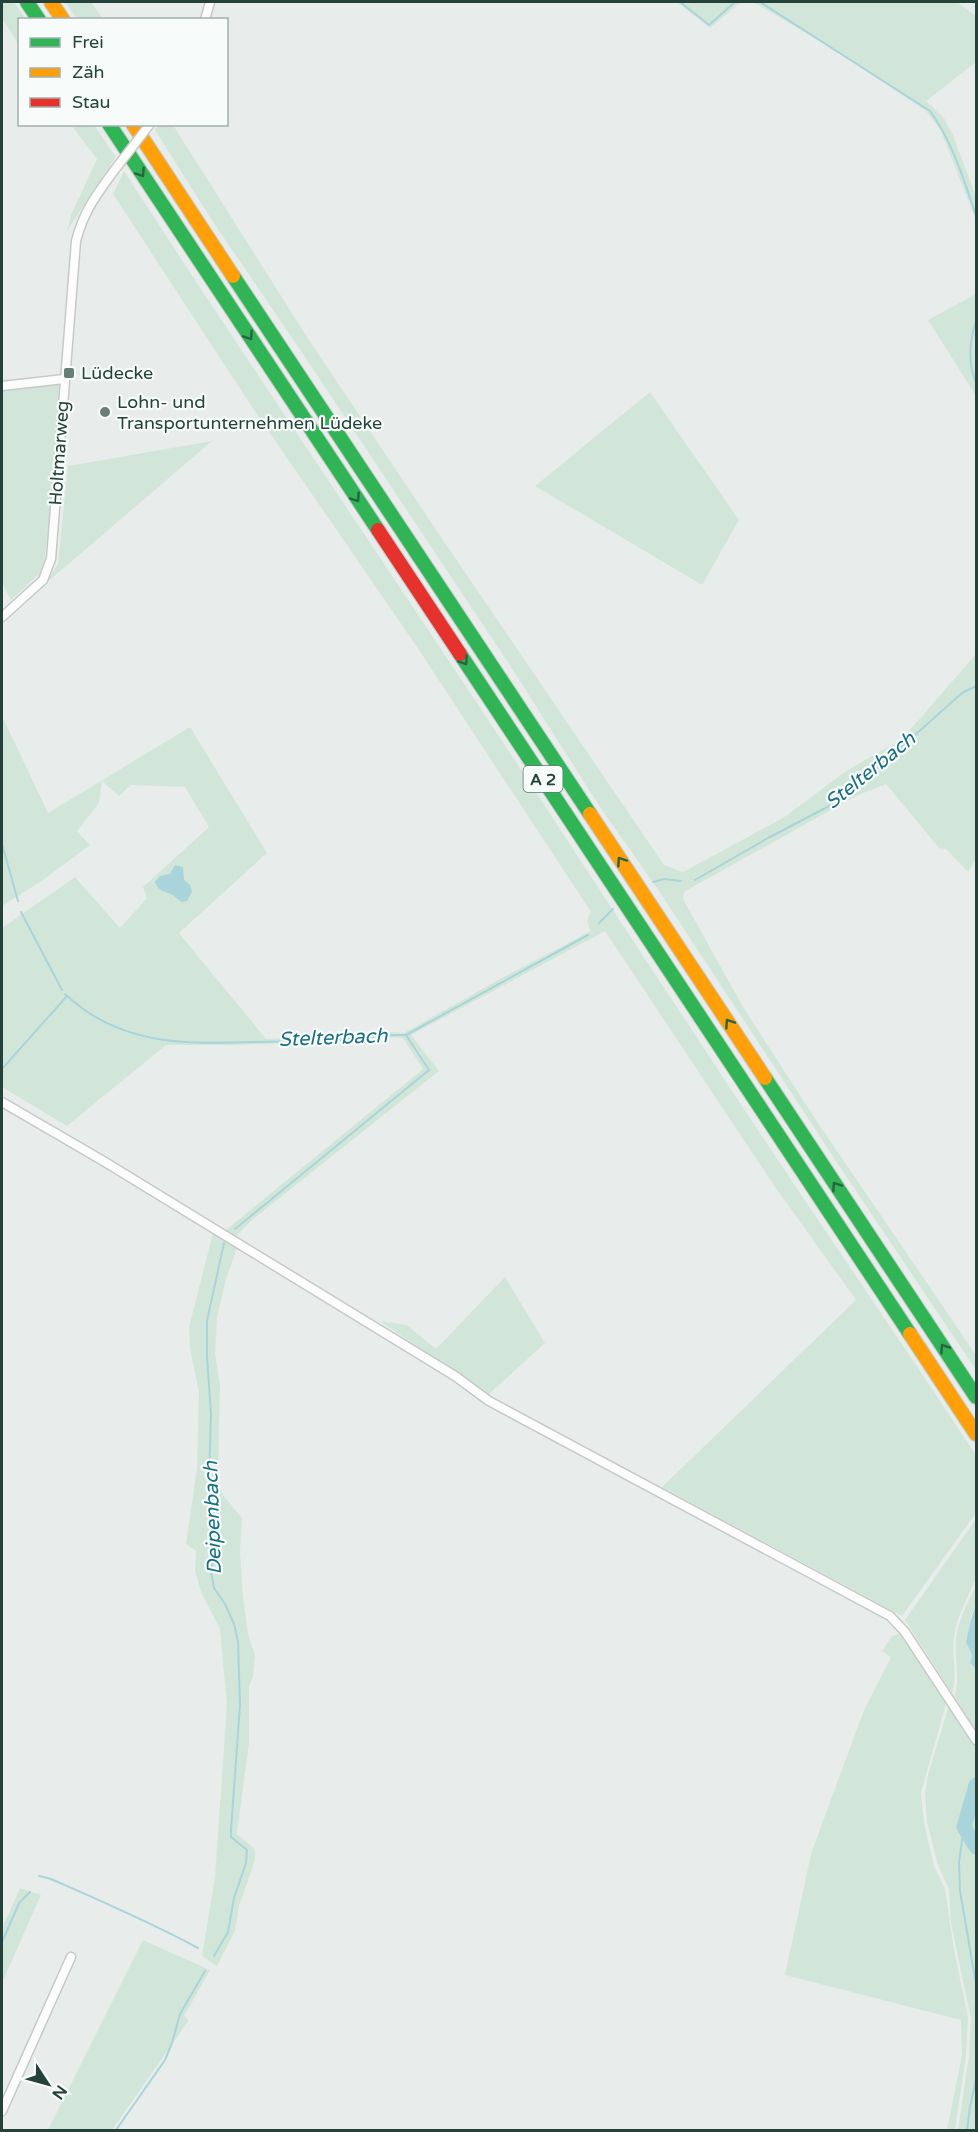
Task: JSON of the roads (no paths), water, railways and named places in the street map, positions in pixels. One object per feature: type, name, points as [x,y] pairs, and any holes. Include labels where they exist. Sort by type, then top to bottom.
[{"type":"highway","points":[[27,2],[38,18]]},
{"type":"highway","points":[[51,2],[62,18]]},
{"type":"highway","name":"A 2","points":[[110,126],[976,1434]]},
{"type":"highway","name":"A 2","points":[[134,126],[976,1397]]},
{"type":"street","points":[[206,18],[210,2]]},
{"type":"street","name":"Holtmarweg","points":[[2,617],[35,589],[48,570],[51,559],[76,242],[82,219],[90,203],[148,126]]},
{"type":"street","points":[[2,386],[64,379]]},
{"type":"street","points":[[2,1102],[105,1162],[455,1376],[489,1401],[890,1616],[905,1632],[976,1740]]},
{"type":"street","points":[[2,2111],[71,1957]]},
{"type":"water","points":[[175,865],[183,867],[184,880],[190,885],[192,892],[187,901],[181,902],[160,890],[155,882],[160,876],[170,874]]},
{"type":"water","points":[[976,1605],[976,1669],[970,1663],[972,1655],[966,1642]]},
{"type":"waterway","points":[[680,2],[709,25],[735,2]]},
{"type":"waterway","points":[[760,2],[930,111],[951,148],[976,215]]},
{"type":"waterway","points":[[976,321],[970,352],[976,383]]},
{"type":"waterway","name":"Stelterbach","points":[[695,880],[833,804],[861,783],[962,693],[976,686]]},
{"type":"waterway","name":"Stelterbach","points":[[2,844],[18,901]]},
{"type":"waterway","name":"Stelterbach","points":[[653,882],[664,879],[681,881]]},
{"type":"waterway","name":"Stelterbach","points":[[599,923],[613,909]]},
{"type":"waterway","name":"Stelterbach","points":[[21,912],[62,990]]},
{"type":"waterway","name":"Stelterbach","points":[[65,994],[86,1011],[108,1024],[131,1033],[178,1041],[203,1043],[317,1041],[406,1035],[588,935]]},
{"type":"waterway","points":[[2,1069],[67,996]]},
{"type":"waterway","name":"Deipenbach","points":[[235,1229],[429,1070],[406,1035]]},
{"type":"waterway","name":"Deipenbach","points":[[214,1956],[228,1932],[234,1898],[246,1863],[247,1850],[231,1837],[240,1705],[238,1641],[234,1624],[225,1604],[214,1588],[211,1572],[215,1548],[210,1534],[215,1520],[209,1479],[211,1414],[207,1321],[224,1243]]},
{"type":"waterway","points":[[976,1785],[964,1827],[976,1847]]},
{"type":"waterway","points":[[964,1827],[959,1862],[960,1891],[976,1984]]},
{"type":"waterway","name":"Deipenbach","points":[[39,1876],[107,1904],[198,1948]]},
{"type":"waterway","name":"Deipenbach","points":[[2,1942],[19,1903],[30,1892]]},
{"type":"waterway","points":[[116,2130],[165,2060],[180,2014],[205,1971]]},
{"type":"waterway","points":[[967,2130],[976,2079]]},
{"type":"place","name":"Lüdecke","points":[[69,373]]},
{"type":"place","name":"Lohn- und Transportunternehmen Lüdeke","points":[[105,412]]}]
